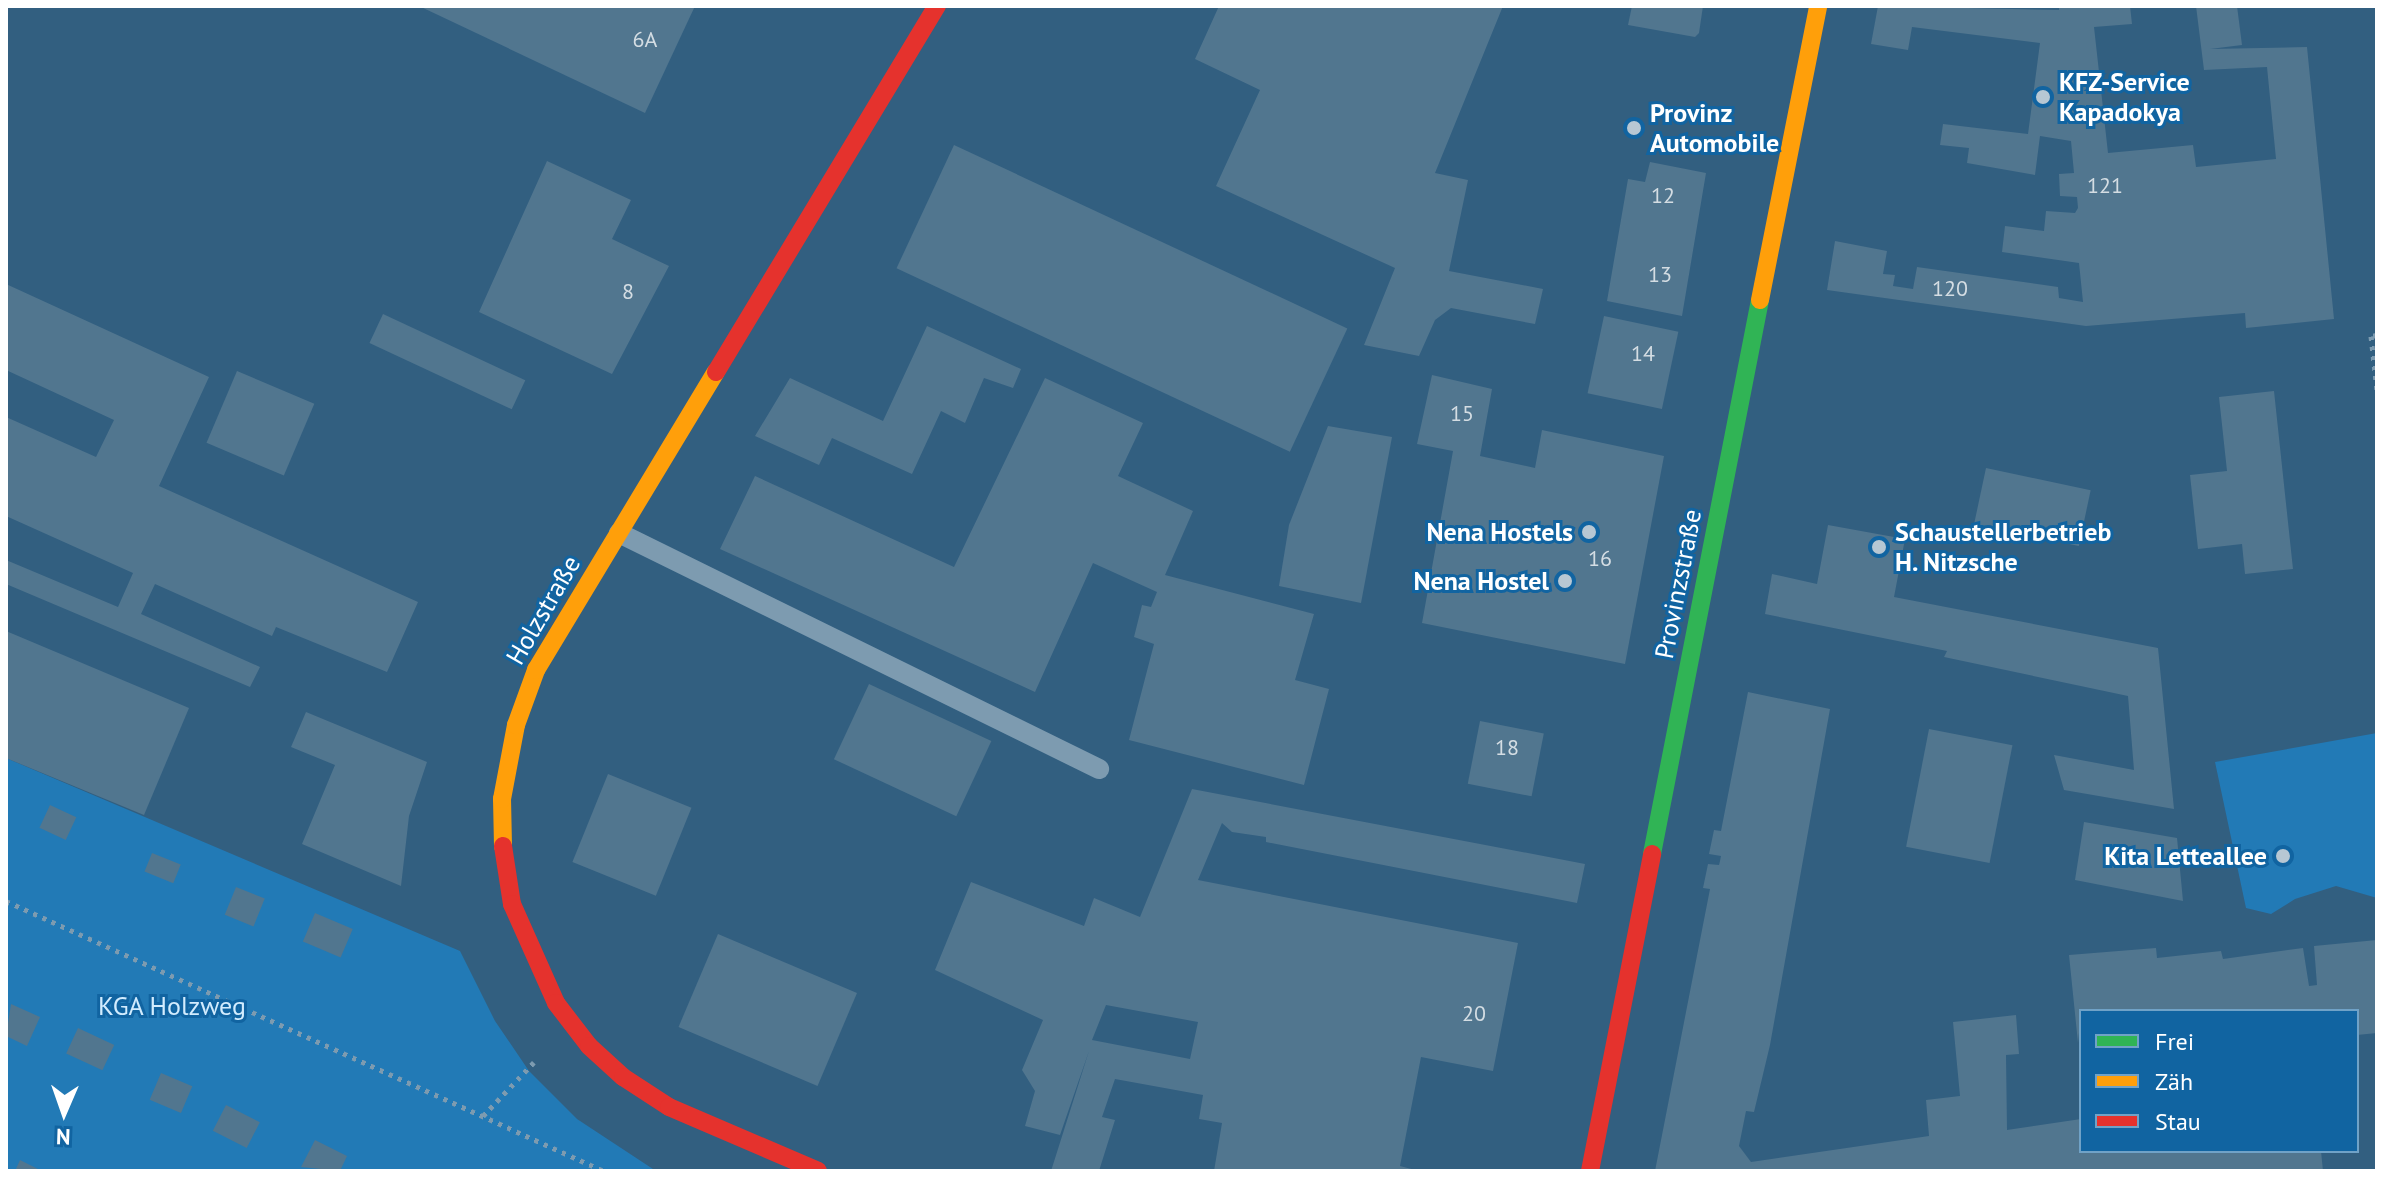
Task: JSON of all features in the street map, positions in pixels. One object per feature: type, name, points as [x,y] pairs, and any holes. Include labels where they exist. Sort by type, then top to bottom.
[{"type":"street","name":"Holzstraße","points":[[818,1171],[669,1107],[623,1077],[589,1046],[556,1003],[512,904],[503,857],[502,799],[523,701],[619,533],[937,6]]},
{"type":"street","name":"Provinzstraße","points":[[1590,1171],[1818,6]]},
{"type":"lane","points":[[619,533],[1099,769]]},
{"type":"path","points":[[2377,335],[2371,336],[2377,390]]},
{"type":"path","points":[[6,901],[604,1171]]},
{"type":"path","points":[[482,1117],[534,1062]]},
{"type":"green space","points":[[2377,733],[2377,898],[2336,886],[2295,899],[2271,914],[2246,908],[2215,762]]},
{"type":"green space","name":"KGA Holzweg","points":[[6,758],[460,951],[495,1021],[529,1071],[577,1119],[656,1171],[6,1171]]},
{"type":"building","points":[[419,6],[695,6],[645,113]]},
{"type":"building","points":[[1219,6],[1503,6],[1435,173],[1468,180],[1449,271],[1543,289],[1535,324],[1451,308],[1435,320],[1419,356],[1364,345],[1395,268],[1216,186],[1260,90],[1195,59]]},
{"type":"building","points":[[1632,6],[1703,6],[1699,33],[1695,37],[1628,25]]},
{"type":"building","points":[[1878,6],[2059,10],[2059,6],[2130,6],[2132,24],[2094,27],[2108,153],[2193,145],[2196,167],[2276,159],[2267,67],[2204,70],[2196,6],[2237,6],[2242,45],[2210,49],[2307,47],[2334,319],[2246,328],[2245,313],[2086,326],[1827,290],[1835,241],[1887,251],[1883,274],[1895,275],[1893,286],[1913,289],[1917,267],[2058,287],[2059,298],[2083,302],[2079,263],[2002,252],[2005,226],[2044,231],[2046,211],[2075,213],[2077,197],[2060,196],[2059,174],[2074,173],[2071,141],[2040,136],[2035,175],[1967,163],[1969,148],[1940,145],[1943,124],[2028,134],[2040,43],[1912,27],[1908,50],[1871,44]]},
{"type":"building","points":[[954,145],[1347,328],[1290,452],[897,268]]},
{"type":"building","points":[[547,161],[631,200],[612,239],[669,266],[612,374],[479,312]]},
{"type":"building","points":[[1650,162],[1706,173],[1682,316],[1607,301],[1628,179],[1645,182]]},
{"type":"building","points":[[6,284],[209,377],[159,486],[418,602],[387,672],[276,627],[272,636],[155,584],[141,614],[260,667],[250,687],[6,584],[6,560],[118,607],[133,573],[6,516],[6,417],[96,457],[114,420],[6,370]]},
{"type":"building","points":[[383,314],[525,380],[512,409],[369,343]]},
{"type":"building","points":[[1604,316],[1678,332],[1662,409],[1588,393]]},
{"type":"building","points":[[927,326],[1021,369],[1013,388],[984,378],[965,423],[941,411],[912,474],[832,438],[819,465],[755,436],[790,378],[883,421]]},
{"type":"building","points":[[237,371],[314,404],[284,476],[207,443]]},
{"type":"building","points":[[1432,375],[1492,389],[1480,456],[1535,468],[1542,430],[1664,456],[1625,664],[1422,623],[1453,451],[1417,444]]},
{"type":"building","points":[[1045,378],[1143,423],[1118,476],[1193,511],[1165,575],[1314,614],[1295,680],[1329,689],[1304,785],[1129,740],[1154,644],[1134,637],[1142,605],[1151,607],[1157,592],[1093,563],[1035,692],[720,549],[755,476],[954,567]]},
{"type":"building","points":[[2274,391],[2293,569],[2245,574],[2242,544],[2198,549],[2190,475],[2227,471],[2219,397]]},
{"type":"building","points":[[1328,426],[1392,437],[1361,603],[1279,586],[1289,525]]},
{"type":"building","points":[[1986,468],[2091,490],[2079,546],[1974,524]]},
{"type":"building","points":[[1828,525],[1905,539],[1894,597],[2158,648],[2174,809],[2064,790],[2054,755],[2134,770],[2128,696],[1944,657],[1947,651],[1765,614],[1772,574],[1817,584]]},
{"type":"building","points":[[6,631],[189,708],[144,815],[6,758]]},
{"type":"building","points":[[869,684],[991,741],[956,816],[834,759]]},
{"type":"building","points":[[1748,692],[1830,709],[1770,1045],[1754,1112],[1746,1111],[1739,1146],[1751,1162],[1929,1136],[1926,1100],[1960,1096],[1953,1022],[2016,1015],[2019,1054],[2006,1055],[2007,1130],[2079,1119],[2079,1153],[2321,1153],[2323,1171],[1655,1171],[1710,889],[1703,888],[1708,864],[1719,865],[1721,856],[1709,854],[1714,830],[1721,831]]},
{"type":"building","points":[[306,712],[427,762],[409,816],[401,886],[302,844],[335,765],[291,747]]},
{"type":"building","points":[[1480,721],[1544,733],[1532,796],[1468,784]]},
{"type":"building","points":[[1929,729],[2012,745],[1990,863],[1906,847]]},
{"type":"building","points":[[608,774],[691,808],[656,896],[572,862]]},
{"type":"building","points":[[1192,789],[1585,864],[1577,903],[1266,842],[1266,837],[1232,832],[1222,823],[1198,880],[1518,943],[1493,1071],[1421,1057],[1400,1166],[1419,1171],[1214,1171],[1222,1123],[1199,1119],[1203,1095],[1115,1079],[1102,1117],[1115,1120],[1099,1171],[1051,1171],[1089,1051],[1060,1135],[1025,1126],[1035,1091],[1022,1070],[1043,1020],[935,970],[971,882],[1084,926],[1094,898],[1140,917]],"holes":[[[1106,1005],[1198,1022],[1190,1059],[1092,1040]]]},
{"type":"building","points":[[50,805],[76,817],[66,840],[39,828]]},
{"type":"building","points":[[2084,822],[2177,838],[2183,901],[2075,880]]},
{"type":"building","points":[[152,853],[181,865],[173,883],[145,872]]},
{"type":"building","points":[[236,887],[265,899],[254,926],[225,915]]},
{"type":"building","points":[[315,913],[353,929],[341,958],[303,942]]},
{"type":"building","points":[[718,934],[857,993],[818,1086],[679,1027]]},
{"type":"building","points":[[2377,940],[2377,1033],[2359,1035],[2359,1009],[2079,1009],[2078,1043],[2069,955],[2156,948],[2157,958],[2221,951],[2223,959],[2303,948],[2309,986],[2317,985],[2314,946]]},
{"type":"building","points":[[11,1004],[40,1017],[27,1046],[6,1036]]},
{"type":"building","points":[[78,1028],[114,1045],[102,1070],[66,1053]]},
{"type":"building","points":[[161,1073],[192,1086],[181,1113],[150,1100]]},
{"type":"building","points":[[226,1105],[260,1122],[247,1148],[213,1131]]},
{"type":"building","points":[[315,1140],[347,1156],[340,1171],[301,1167]]},
{"type":"building","points":[[20,1160],[42,1171],[15,1171]]},
{"type":"traffic: fast","points":[[1652,854],[1760,300]]},
{"type":"traffic: slow","points":[[1760,300],[1818,6]]},
{"type":"traffic: slow","points":[[503,846],[502,799],[516,725],[536,670],[716,372]]},
{"type":"traffic: jam","points":[[716,372],[937,6]]},
{"type":"traffic: jam","points":[[503,846],[512,904],[556,1003],[589,1046],[623,1077],[669,1107],[818,1171]]},
{"type":"traffic: jam","points":[[1590,1171],[1652,854]]},
{"type":"place","name":"KFZ-Service Kapadokya","points":[[2043,97]]},
{"type":"place","name":"Provinz Automobile","points":[[1634,128]]},
{"type":"place","name":"Nena Hostels","points":[[1589,532]]},
{"type":"place","name":"Schaustellerbetrieb H. Nitzsche","points":[[1879,547]]},
{"type":"place","name":"Nena Hostel","points":[[1565,581]]},
{"type":"place","name":"Kita Letteallee","points":[[2283,856]]}]
